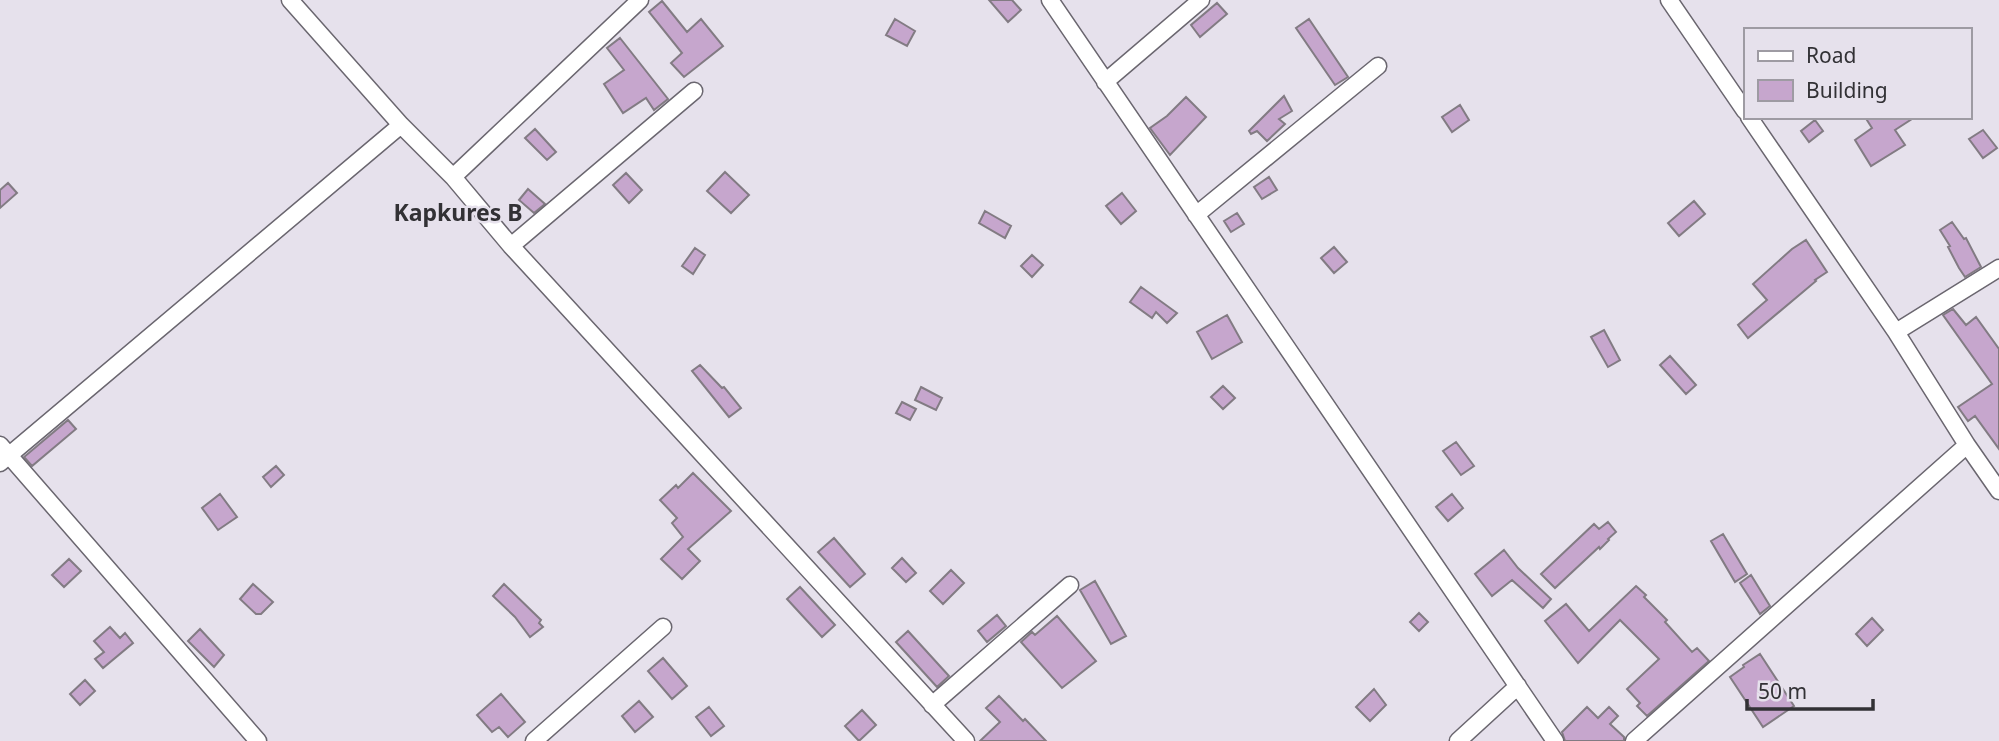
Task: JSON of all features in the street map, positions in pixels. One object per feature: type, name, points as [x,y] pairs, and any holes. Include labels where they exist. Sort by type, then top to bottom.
[{"type":"street","points":[[289,0],[965,741]]},
{"type":"street","points":[[453,177],[640,0]]},
{"type":"street","points":[[1050,0],[1555,741]]},
{"type":"street","points":[[1105,82],[1201,0]]},
{"type":"street","points":[[1669,0],[1744,110]]},
{"type":"street","points":[[1196,215],[1378,66]]},
{"type":"street","points":[[511,246],[694,91]]},
{"type":"street","points":[[1750,119],[1896,332],[1999,491]]},
{"type":"street","points":[[258,741],[3,454],[401,125]]},
{"type":"street","points":[[1896,332],[1999,268]]},
{"type":"street","points":[[1634,741],[1967,445]]},
{"type":"street","points":[[932,705],[1070,585]]},
{"type":"street","points":[[534,741],[663,627]]},
{"type":"street","points":[[1458,741],[1518,687]]},
{"type":"building","points":[[989,0],[1012,0],[1021,10],[1008,22]]},
{"type":"building","points":[[662,1],[687,32],[701,19],[723,46],[684,77],[671,63],[682,53],[649,12]]},
{"type":"building","points":[[1217,3],[1227,14],[1200,37],[1191,25]]},
{"type":"building","points":[[895,19],[915,31],[907,46],[886,35]]},
{"type":"building","points":[[1309,19],[1348,77],[1335,85],[1296,28]]},
{"type":"building","points":[[620,38],[668,99],[654,110],[646,98],[623,113],[604,84],[624,70],[607,48]]},
{"type":"building","points":[[1284,96],[1292,111],[1279,119],[1285,124],[1267,141],[1257,131],[1251,134],[1249,131]]},
{"type":"building","points":[[1186,97],[1206,117],[1170,155],[1150,128]]},
{"type":"building","points":[[1460,105],[1469,120],[1452,132],[1442,117]]},
{"type":"building","points":[[1866,119],[1912,119],[1895,130],[1905,145],[1871,166],[1855,140],[1872,128]]},
{"type":"building","points":[[1815,120],[1823,131],[1809,142],[1801,131]]},
{"type":"building","points":[[535,129],[556,152],[547,160],[525,138]]},
{"type":"building","points":[[1983,130],[1997,148],[1983,158],[1969,139]]},
{"type":"building","points":[[725,172],[749,195],[731,213],[707,191]]},
{"type":"building","points":[[626,173],[642,190],[629,203],[613,185]]},
{"type":"building","points":[[1269,177],[1277,190],[1262,199],[1254,187]]},
{"type":"building","points":[[8,183],[17,193],[0,208],[0,190]]},
{"type":"building","points":[[528,189],[545,204],[534,213],[519,200]]},
{"type":"building","points":[[1122,193],[1136,211],[1121,224],[1106,206]]},
{"type":"building","points":[[1694,201],[1705,214],[1679,236],[1668,223]]},
{"type":"building","points":[[985,211],[1011,226],[1005,238],[979,223]]},
{"type":"building","points":[[1237,213],[1244,224],[1231,232],[1224,221]]},
{"type":"building","points":[[1952,222],[1964,239],[1966,238],[1981,267],[1965,277],[1940,230]]},
{"type":"building","points":[[1806,240],[1827,272],[1748,338],[1738,325],[1767,300],[1753,284]]},
{"type":"building","points":[[1334,247],[1347,262],[1334,273],[1321,258]]},
{"type":"building","points":[[695,248],[705,255],[693,274],[682,266]]},
{"type":"building","points":[[1032,255],[1043,265],[1032,277],[1021,266]]},
{"type":"building","points":[[1141,287],[1177,313],[1167,323],[1156,312],[1152,318],[1130,302]]},
{"type":"building","points":[[1953,309],[1966,325],[1976,317],[1999,349],[1999,449],[1975,416],[1968,421],[1958,407],[1992,384],[1943,315]]},
{"type":"building","points":[[1227,315],[1242,342],[1212,359],[1197,332]]},
{"type":"building","points":[[1604,330],[1620,360],[1608,367],[1591,337]]},
{"type":"building","points":[[1670,356],[1696,385],[1686,394],[1660,365]]},
{"type":"building","points":[[700,365],[724,387],[741,408],[729,417],[692,371]]},
{"type":"building","points":[[1223,386],[1235,398],[1223,409],[1211,397]]},
{"type":"building","points":[[921,387],[942,398],[936,410],[915,400]]},
{"type":"building","points":[[902,402],[916,409],[910,420],[896,413]]},
{"type":"building","points":[[68,420],[76,429],[32,466],[24,457]]},
{"type":"building","points":[[1456,442],[1474,466],[1461,475],[1443,451]]},
{"type":"building","points":[[276,466],[284,475],[271,487],[263,477]]},
{"type":"building","points":[[693,473],[731,511],[688,549],[700,561],[682,579],[661,559],[683,537],[672,523],[677,518],[660,500],[676,485],[678,488]]},
{"type":"building","points":[[220,494],[237,517],[218,530],[202,508]]},
{"type":"building","points":[[1452,494],[1463,508],[1448,521],[1436,507]]},
{"type":"building","points":[[1608,522],[1616,532],[1555,588],[1541,574],[1594,524],[1599,529]]},
{"type":"building","points":[[1723,534],[1747,574],[1735,582],[1711,541]]},
{"type":"building","points":[[834,538],[865,574],[850,587],[818,552]]},
{"type":"building","points":[[1504,550],[1518,568],[1551,599],[1543,608],[1512,580],[1492,596],[1475,574]]},
{"type":"building","points":[[902,558],[916,573],[906,582],[892,568]]},
{"type":"building","points":[[69,559],[81,571],[64,587],[52,575]]},
{"type":"building","points":[[951,570],[964,583],[943,604],[930,591]]},
{"type":"building","points":[[1751,575],[1770,606],[1760,614],[1740,583]]},
{"type":"building","points":[[1095,581],[1126,636],[1111,644],[1080,590]]},
{"type":"building","points":[[253,584],[273,602],[261,614],[256,614],[240,599]]},
{"type":"building","points":[[504,584],[541,620],[539,623],[543,627],[530,637],[515,617],[493,596]]},
{"type":"building","points":[[1636,586],[1692,652],[1697,648],[1709,661],[1647,716],[1637,706],[1640,703],[1627,689],[1659,659],[1620,620],[1578,663],[1545,621],[1566,604],[1589,631]]},
{"type":"building","points":[[800,587],[835,625],[822,637],[787,599]]},
{"type":"building","points":[[1419,613],[1428,622],[1419,631],[1410,622]]},
{"type":"building","points":[[997,615],[1006,626],[987,642],[978,631]]},
{"type":"building","points":[[1057,616],[1096,661],[1062,688],[1021,642],[1032,632],[1035,635]]},
{"type":"building","points":[[1872,618],[1883,630],[1867,646],[1856,634]]},
{"type":"building","points":[[110,627],[120,638],[125,633],[133,643],[103,668],[95,659],[104,652],[94,641]]},
{"type":"building","points":[[200,629],[224,655],[214,667],[188,641]]},
{"type":"building","points":[[908,631],[949,676],[937,687],[896,642]]},
{"type":"building","points":[[1760,654],[1794,706],[1763,727],[1730,677]]},
{"type":"building","points":[[663,658],[687,686],[672,699],[648,671]]},
{"type":"building","points":[[85,680],[95,691],[80,705],[70,694]]},
{"type":"building","points":[[1374,689],[1386,705],[1370,721],[1356,707]]},
{"type":"building","points":[[501,694],[525,722],[508,737],[499,727],[492,732],[477,715]]},
{"type":"building","points":[[999,696],[1046,741],[980,741],[1000,722],[986,708]]},
{"type":"building","points":[[639,701],[653,717],[635,732],[622,716]]},
{"type":"building","points":[[709,707],[724,726],[711,736],[696,717]]},
{"type":"building","points":[[1587,707],[1598,718],[1609,707],[1618,716],[1610,724],[1624,737],[1624,741],[1565,741],[1562,732]]},
{"type":"building","points":[[862,710],[876,725],[859,741],[845,726]]},
{"type":"district","name":"Kapkures B","points":[[458,213]]}]
